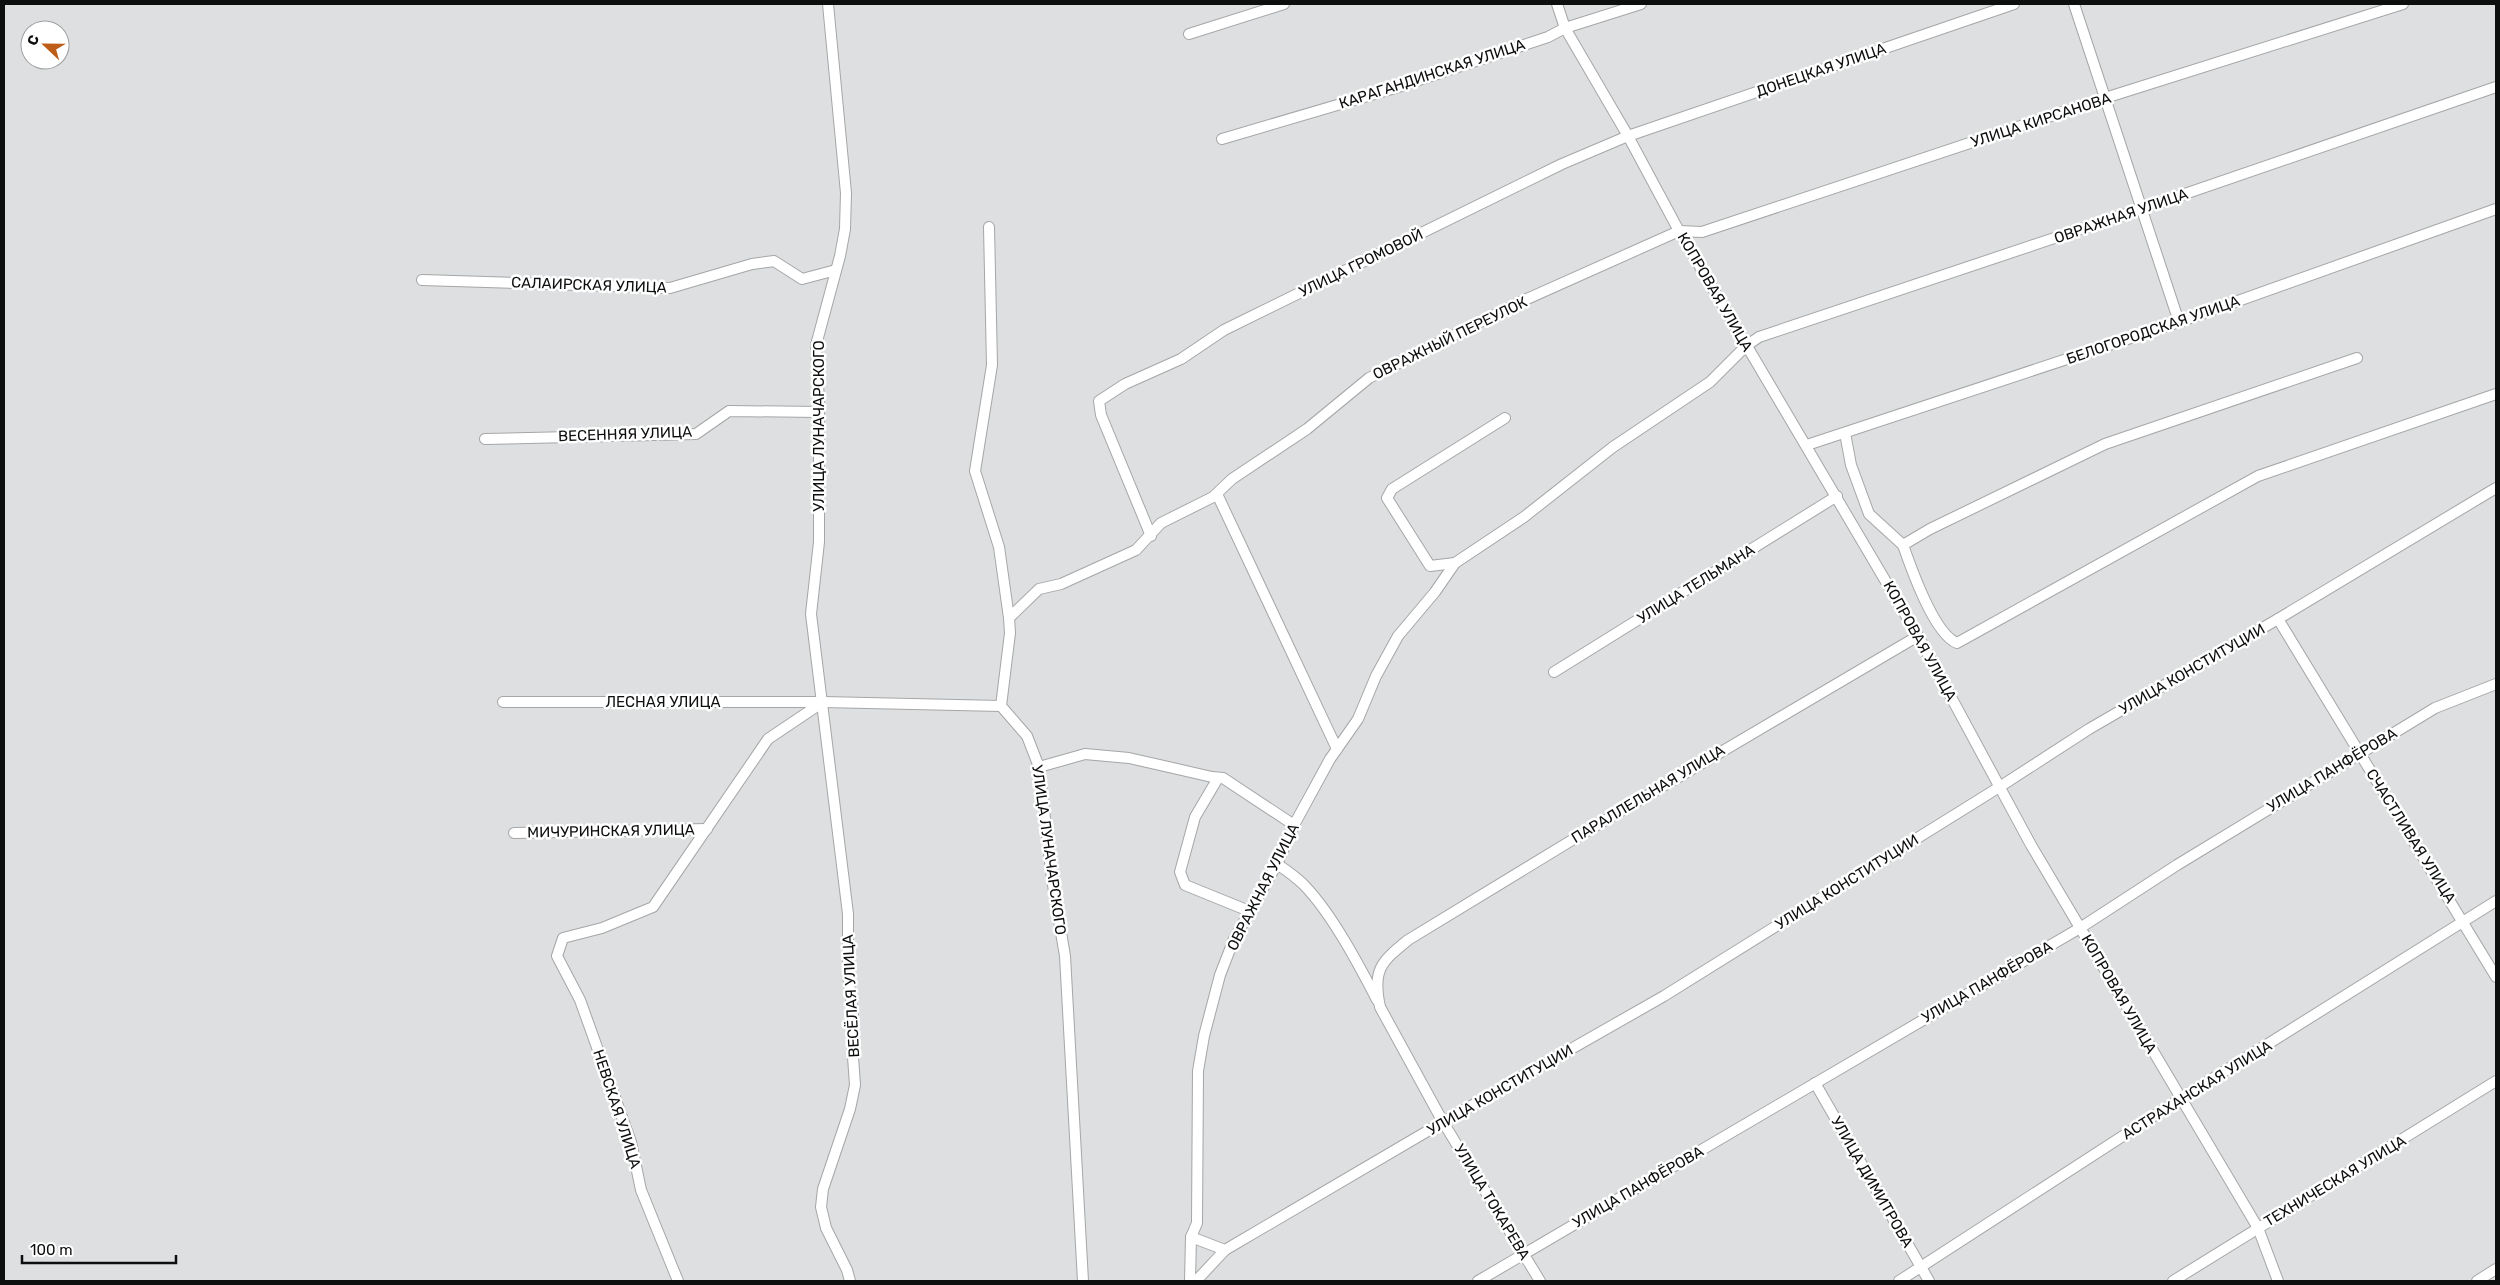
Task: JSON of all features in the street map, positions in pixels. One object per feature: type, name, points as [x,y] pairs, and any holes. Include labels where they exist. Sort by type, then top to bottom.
[{"type":"street","name":"УЛИЦА ЛУНАЧАРСКОГО","points":[[823,702],[814,649],[811,614],[819,542],[819,412],[816,345],[836,270],[844,230],[846,193],[828,4]]},
{"type":"street","points":[[1189,34],[1284,4]]},
{"type":"street","name":"КОПРОВАЯ УЛИЦА","points":[[1556,4],[1565,28],[1628,136],[1679,231],[1918,636],[2001,786],[2031,845],[2258,1228],[2278,1281]]},
{"type":"street","name":"КАРАГАНДИНСКАЯ УЛИЦА","points":[[1222,139],[1395,88],[1548,37],[1565,28],[1641,4]]},
{"type":"street","name":"ДОНЕЦКАЯ УЛИЦА","points":[[1628,136],[2014,4]]},
{"type":"street","points":[[2074,4],[2179,322]]},
{"type":"street","name":"УЛИЦА КИРСАНОВА","points":[[1679,231],[1702,232],[2105,98],[2403,4]]},
{"type":"street","name":"ОВРАЖНАЯ УЛИЦА","points":[[1190,1281],[1191,1237],[1197,1223],[1198,1071],[1204,1036],[1227,957],[1234,939],[1277,864],[1294,825],[1337,749],[1358,719],[1376,676],[1398,636],[1435,592],[1455,564],[1524,517],[1613,447],[1710,382],[1746,346],[1760,337],[2496,87]]},
{"type":"street","name":"УЛИЦА ГРОМОВОЙ","points":[[1151,536],[1101,416],[1099,401],[1125,384],[1181,359],[1224,330],[1562,164],[1628,136]]},
{"type":"street","name":"БЕЛОГОРОДСКАЯ УЛИЦА","points":[[1807,445],[2179,322],[2496,209]]},
{"type":"street","points":[[989,226],[992,365],[976,471],[999,547],[1009,618],[1010,633],[1001,706]]},
{"type":"street","name":"ОВРАЖНЫЙ ПЕРЕУЛОК","points":[[1009,618],[1039,589],[1061,584],[1136,550],[1161,523],[1215,495],[1232,479],[1307,429],[1369,378],[1518,303],[1679,231]]},
{"type":"street","name":"САЛАИРСКАЯ УЛИЦА","points":[[422,280],[670,288],[752,264],[774,261],[802,279],[836,270]]},
{"type":"street","points":[[1903,545],[1930,529],[2105,444],[2357,358]]},
{"type":"street","points":[[1845,433],[1850,465],[1869,514],[1903,545],[1915,580],[1936,619],[1951,641],[1957,643],[2258,476],[2496,394]]},
{"type":"street","name":"ВЕСЕННЯЯ УЛИЦА","points":[[485,439],[696,434],[729,411],[819,412]]},
{"type":"street","points":[[1455,564],[1430,566],[1387,498],[1392,489],[1505,418]]},
{"type":"street","name":"УЛИЦА КОНСТИТУЦИИ","points":[[1196,1281],[1225,1250],[1443,1122],[1664,996],[2089,729],[2278,619],[2496,488]]},
{"type":"street","points":[[1215,495],[1337,749]]},
{"type":"street","name":"УЛИЦА ТЕЛЬМАНА","points":[[1554,672],[1837,496]]},
{"type":"street","name":"СЧАСТЛИВАЯ УЛИЦА","points":[[2278,619],[2464,921],[2496,977]]},
{"type":"street","name":"ПАРАЛЛЕЛЬНАЯ УЛИЦА","points":[[1383,961],[1408,940],[1582,834],[1918,636]]},
{"type":"street","name":"УЛИЦА ПАНФЁРОВА","points":[[1478,1281],[2080,928],[2177,865],[2435,708],[2496,684]]},
{"type":"street","name":"ЛЕСНАЯ УЛИЦА","points":[[503,702],[823,702],[1001,706]]},
{"type":"street","points":[[707,829],[768,739],[823,702]]},
{"type":"street","name":"ВЕСЁЛАЯ УЛИЦА","points":[[823,702],[848,914],[848,975],[853,1014],[852,1043],[855,1085],[850,1109],[822,1189],[821,1207],[826,1228],[847,1270],[850,1281]]},
{"type":"street","name":"УЛИЦА ЛУНАЧАРСКОГО","points":[[1001,706],[1027,736],[1039,767],[1052,879],[1065,956],[1083,1281]]},
{"type":"street","points":[[1039,767],[1084,754],[1129,758],[1223,778],[1261,801],[1294,825]]},
{"type":"street","points":[[1218,778],[1195,817],[1180,872],[1185,885],[1250,911]]},
{"type":"street","name":"МИЧУРИНСКАЯ УЛИЦА","points":[[514,833],[707,829]]},
{"type":"street","name":"НЕВСКАЯ УЛИЦА","points":[[678,1281],[642,1190],[630,1142],[580,1000],[557,956],[563,938],[602,928],[653,907],[707,829]]},
{"type":"street","points":[[1277,864],[1304,885],[1330,920],[1364,975],[1380,1007]]},
{"type":"street","name":"АСТРАХАНСКАЯ УЛИЦА","points":[[1899,1281],[2180,1099],[2496,901]]},
{"type":"street","name":"УЛИЦА ТОКАРЕВА","points":[[1383,961],[1378,972],[1380,1007],[1443,1122],[1540,1281]]},
{"type":"street","name":"ТЕХНИЧЕСКАЯ УЛИЦА","points":[[2173,1281],[2496,1081]]},
{"type":"street","name":"УЛИЦА ДИМИТРОВА","points":[[1815,1083],[1929,1281]]},
{"type":"street","points":[[1191,1237],[1225,1250]]},
{"type":"street","points":[[2477,1281],[2496,1269]]}]
